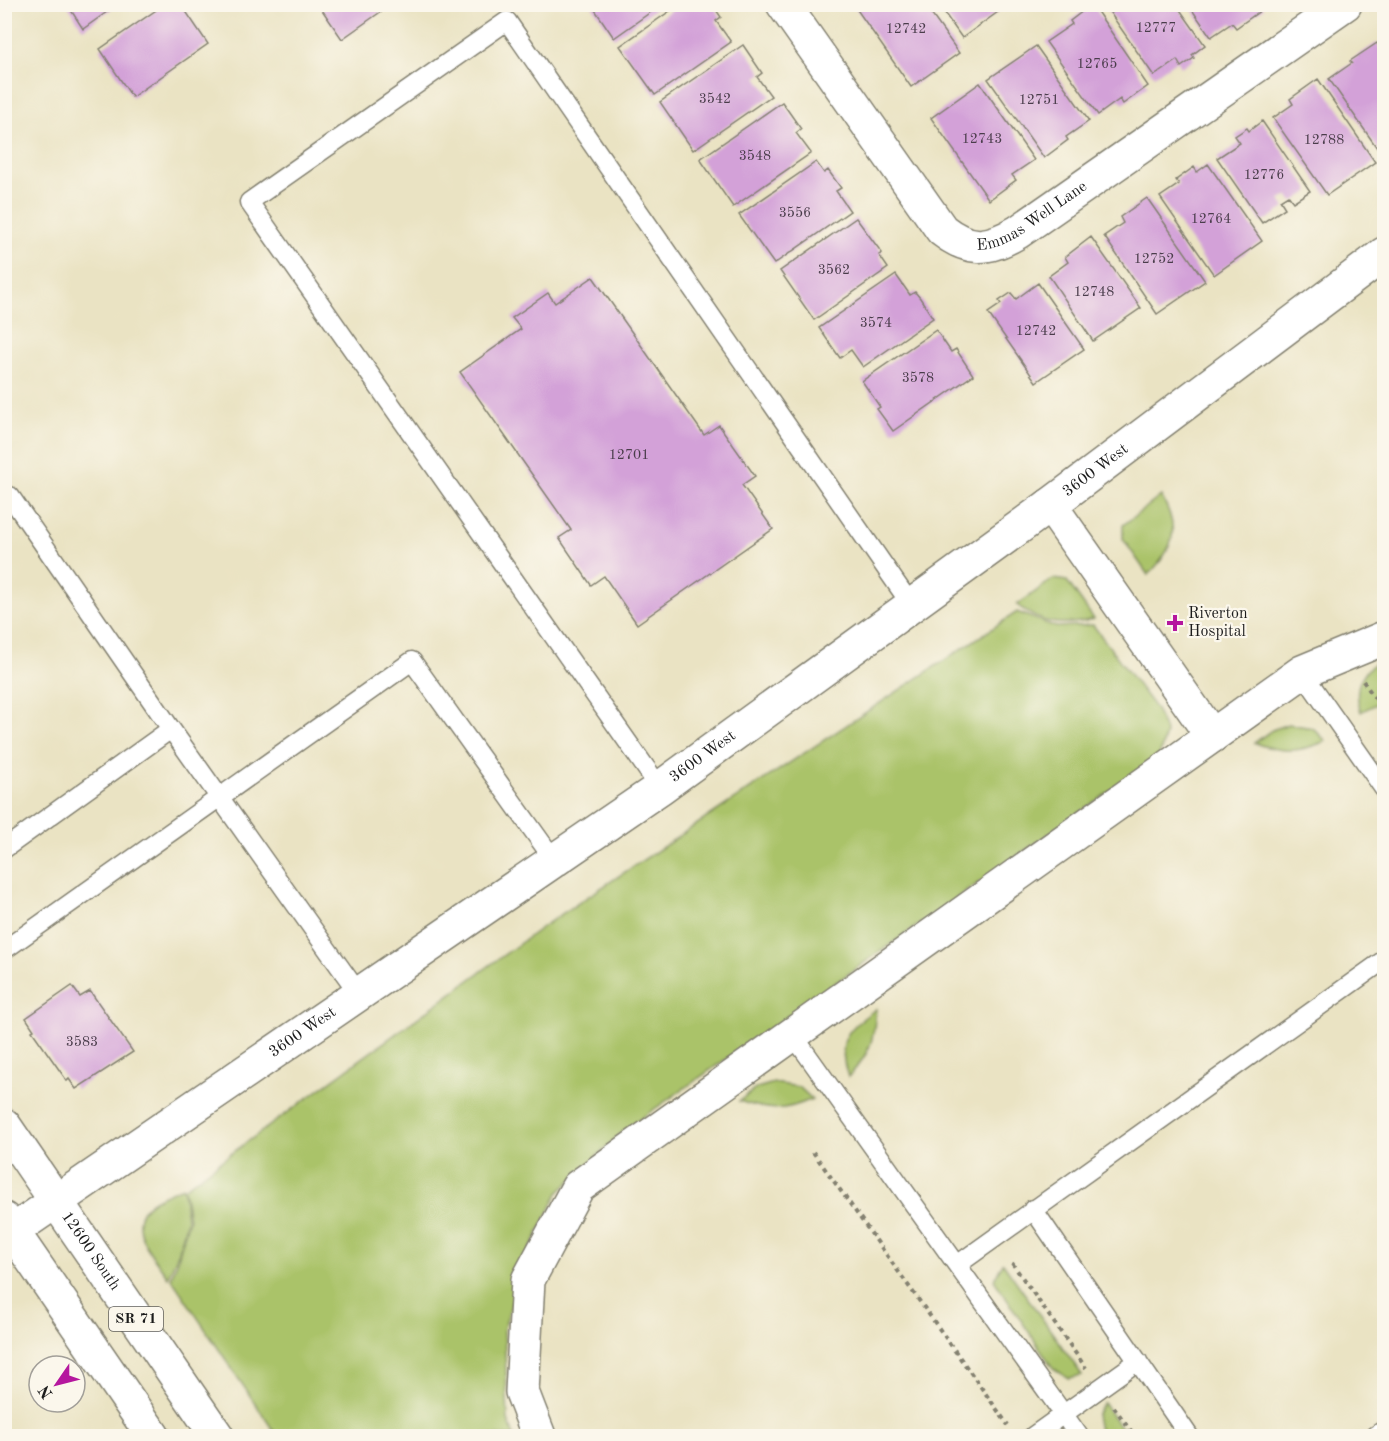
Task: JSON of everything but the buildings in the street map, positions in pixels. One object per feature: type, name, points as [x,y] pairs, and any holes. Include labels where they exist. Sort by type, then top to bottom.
[{"type":"main road","name":"Emmas Well Lane","points":[[783,4],[942,230],[965,244],[980,246],[997,243],[1018,232],[1345,4]]},
{"type":"main road","name":"3600 West","points":[[7,1229],[56,1201],[660,788],[1050,505],[1384,254]]},
{"type":"main road","points":[[1050,505],[1212,736]]},
{"type":"main road","points":[[539,1437],[522,1392],[528,1280],[578,1187],[1302,672],[1384,638]]},
{"type":"main road","name":"12600 South","points":[[4,1125],[217,1437]]},
{"type":"main road","name":"SR 71","points":[[7,1229],[153,1437]]},
{"type":"lane","points":[[660,788],[249,202],[507,21],[912,606]]},
{"type":"lane","points":[[6,494],[359,994]]},
{"type":"lane","points":[[4,944],[7,948],[412,661],[554,860]]},
{"type":"lane","points":[[1302,672],[1384,789]]},
{"type":"lane","points":[[4,849],[171,729]]},
{"type":"lane","points":[[957,1265],[1384,960]]},
{"type":"lane","points":[[793,1035],[1079,1437]]},
{"type":"lane","points":[[1033,1209],[1189,1437]]},
{"type":"lane","points":[[1033,1437],[1138,1361]]},
{"type":"lane","points":[[1375,1437],[1384,1430]]},
{"type":"path","points":[[1363,681],[1384,711]]},
{"type":"path","points":[[813,1152],[1008,1425]]},
{"type":"path","points":[[1012,1263],[1087,1369]]},
{"type":"path","points":[[1108,1400],[1134,1437]]},
{"type":"green space","points":[[1161,496],[1171,519],[1172,538],[1164,556],[1148,575],[1123,539],[1123,525]]},
{"type":"green space","points":[[1053,579],[1067,581],[1094,619],[1073,623],[1053,623],[1035,617],[1017,605]]},
{"type":"green space","points":[[1017,612],[1056,627],[1093,625],[1156,709],[1166,733],[1159,757],[623,1131],[558,1193],[525,1260],[504,1328],[508,1420],[514,1436],[277,1436],[171,1278],[189,1219],[184,1188],[545,925]]},
{"type":"green space","points":[[1384,658],[1384,696],[1376,704],[1361,712],[1358,703],[1358,687],[1369,668]]},
{"type":"green space","points":[[1288,724],[1313,728],[1326,741],[1299,750],[1274,749],[1254,743],[1272,730]]},
{"type":"green space","points":[[876,1009],[870,1046],[848,1077],[843,1054],[846,1037],[857,1023]]},
{"type":"green space","points":[[774,1083],[799,1087],[812,1099],[776,1109],[739,1101],[757,1088]]},
{"type":"green space","points":[[183,1187],[187,1219],[179,1251],[168,1277],[142,1239],[139,1219],[144,1209],[153,1201]]},
{"type":"green space","points":[[1003,1263],[1082,1375],[1069,1378],[1053,1368],[994,1280]]},
{"type":"green space","points":[[1103,1403],[1127,1436],[1103,1436],[1099,1431],[1096,1415]]},
{"type":"place","name":"Riverton Hospital","points":[[1175,623]]}]
